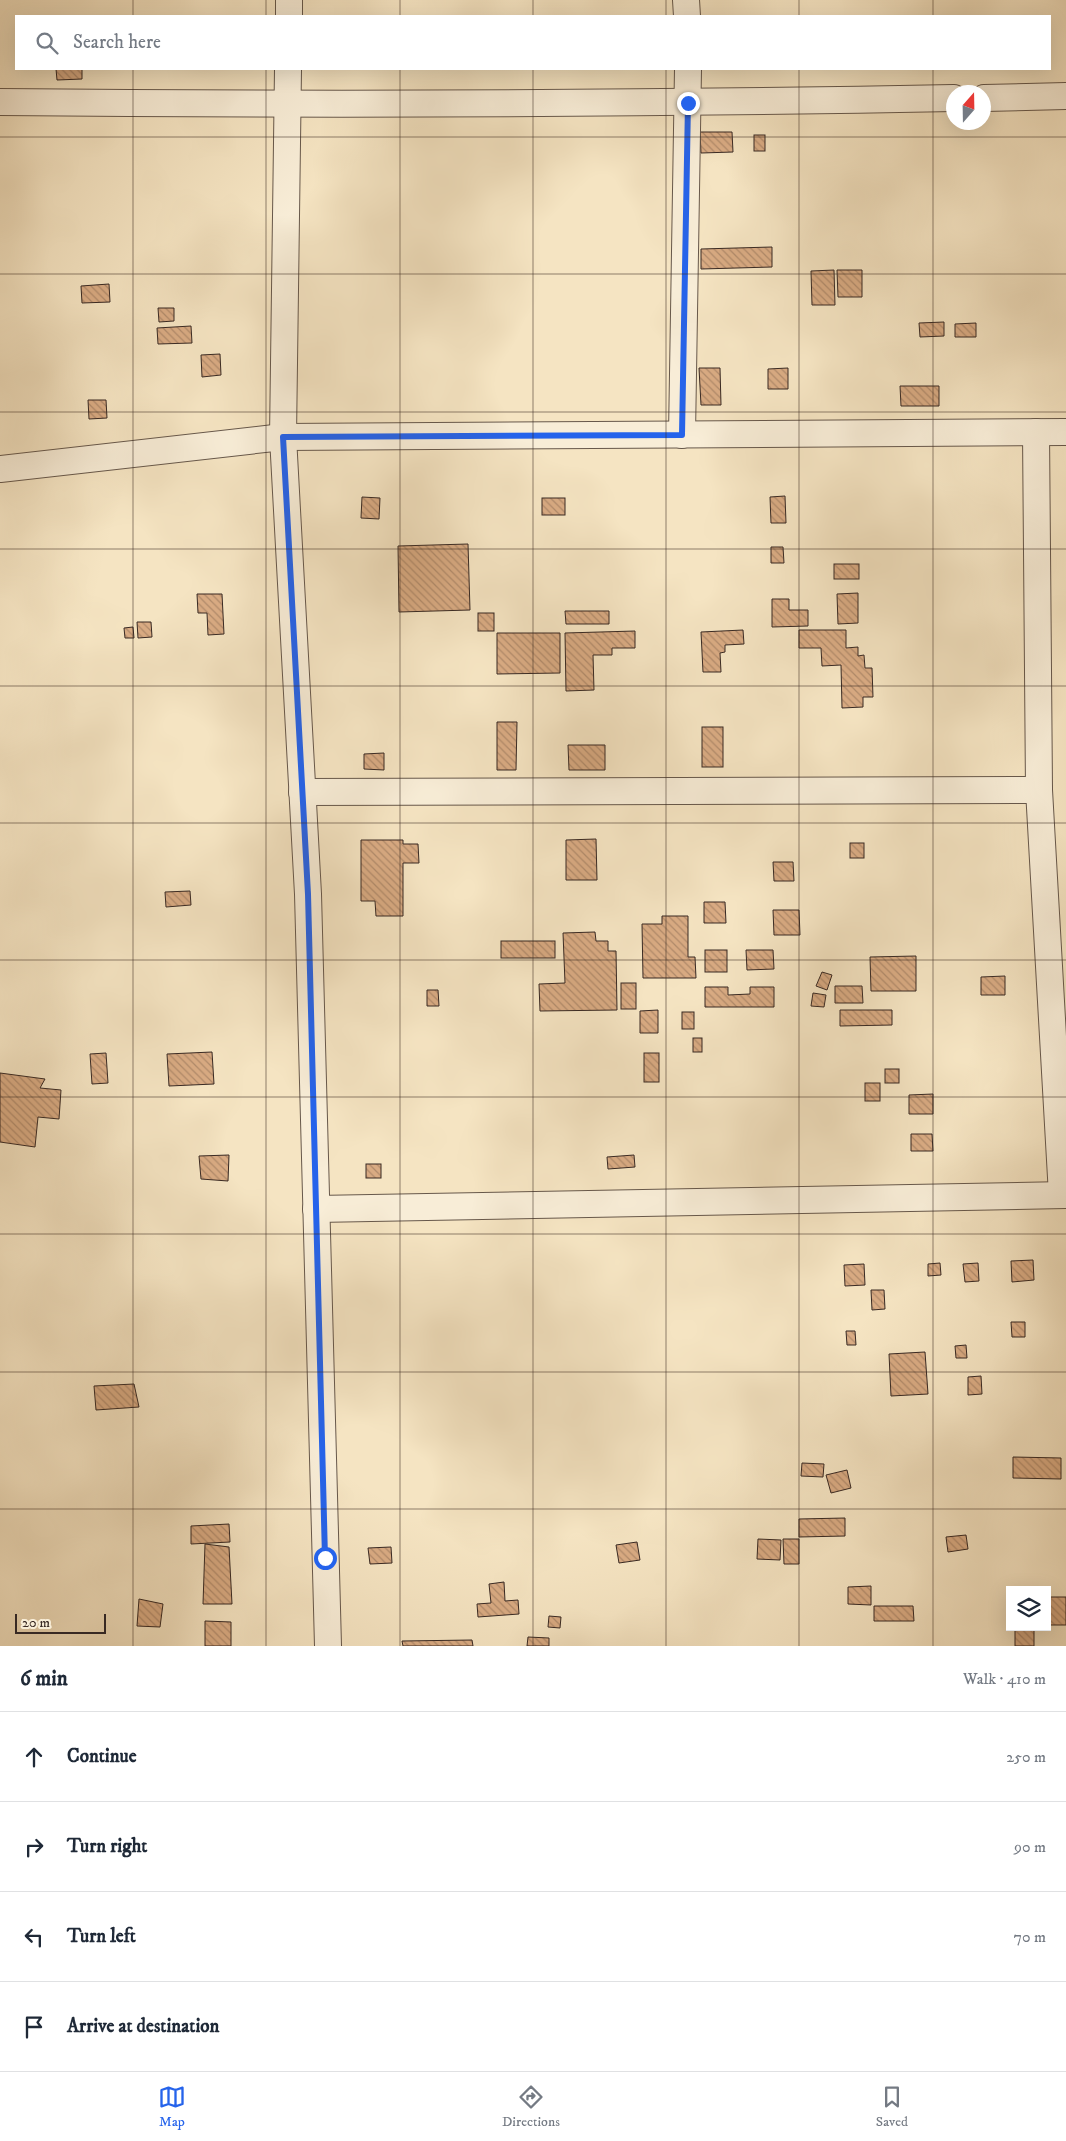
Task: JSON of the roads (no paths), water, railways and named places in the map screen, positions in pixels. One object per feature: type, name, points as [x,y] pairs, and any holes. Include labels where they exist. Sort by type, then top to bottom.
[{"type":"street","points":[[289,0],[289,15]]},
{"type":"street","points":[[686,0],[687,15]]},
{"type":"street","points":[[288,70],[283,437],[308,894],[328,1646]]},
{"type":"street","points":[[682,435],[688,70]]},
{"type":"street","points":[[991,98],[1066,96]]},
{"type":"street","points":[[0,102],[288,105],[688,103],[946,98]]},
{"type":"street","points":[[316,1209],[1064,1195],[1039,790],[1036,432]]},
{"type":"street","points":[[0,469],[283,437],[1066,432]]},
{"type":"street","points":[[302,792],[1039,790]]}]
